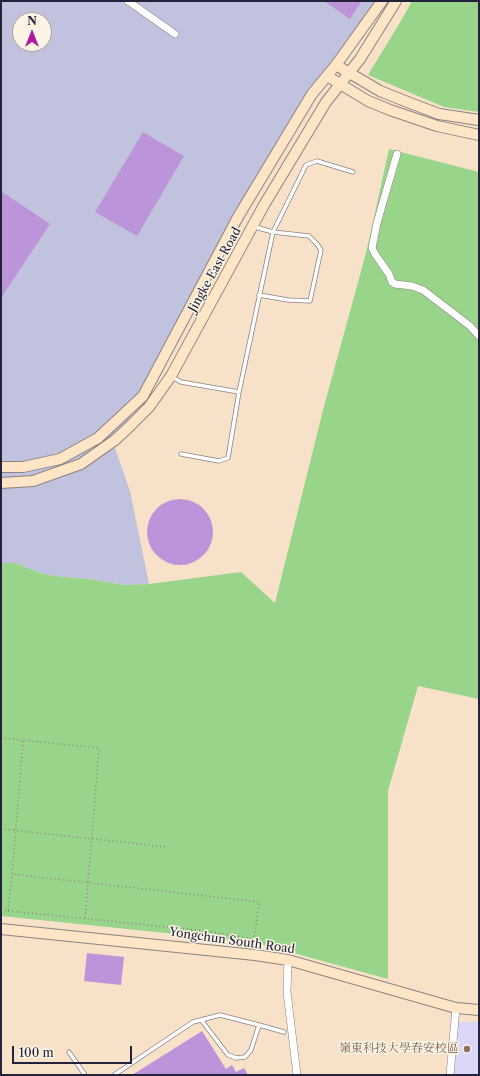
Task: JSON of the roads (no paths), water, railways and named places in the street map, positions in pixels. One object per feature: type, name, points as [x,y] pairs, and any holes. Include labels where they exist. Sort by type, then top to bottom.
[{"type":"street","points":[[128,1],[175,34]]},
{"type":"street","name":"Jingke East Road","points":[[1,467],[23,467],[60,459],[98,438],[143,396],[238,216],[312,94],[336,65],[382,1]]},
{"type":"street","name":"Jingke East Road","points":[[1,483],[33,481],[80,464],[105,448],[128,428],[149,406],[171,376],[268,199],[326,102],[360,59],[396,1]]},
{"type":"street","points":[[336,65],[380,91],[439,114],[479,120]]},
{"type":"street","points":[[327,76],[368,101],[437,126],[479,135]]},
{"type":"street","points":[[397,154],[377,223],[372,248],[374,254],[389,274],[392,282],[412,286],[422,290],[470,326],[479,336]]},
{"type":"street","name":"Yongchun South Road","points":[[1,928],[254,955],[288,960],[456,1008],[479,1010]]},
{"type":"street","points":[[288,960],[287,992],[298,1075]]},
{"type":"street","points":[[450,1075],[456,1008]]},
{"type":"lane","points":[[181,454],[219,461],[228,458],[239,392],[273,232],[306,165],[317,161],[353,172]]},
{"type":"lane","points":[[254,226],[273,232],[309,236],[321,250],[310,301],[288,300],[259,295]]},
{"type":"lane","points":[[171,376],[181,382],[239,392]]},
{"type":"lane","points":[[114,1075],[193,1022],[202,1021],[220,1015],[284,1032]]},
{"type":"lane","points":[[202,1021],[228,1055],[236,1058],[246,1057],[252,1050],[259,1025]]},
{"type":"lane","points":[[69,1052],[85,1075]]},
{"type":"place","name":"嶺東科技大學春安校區","points":[[467,1049]]}]
